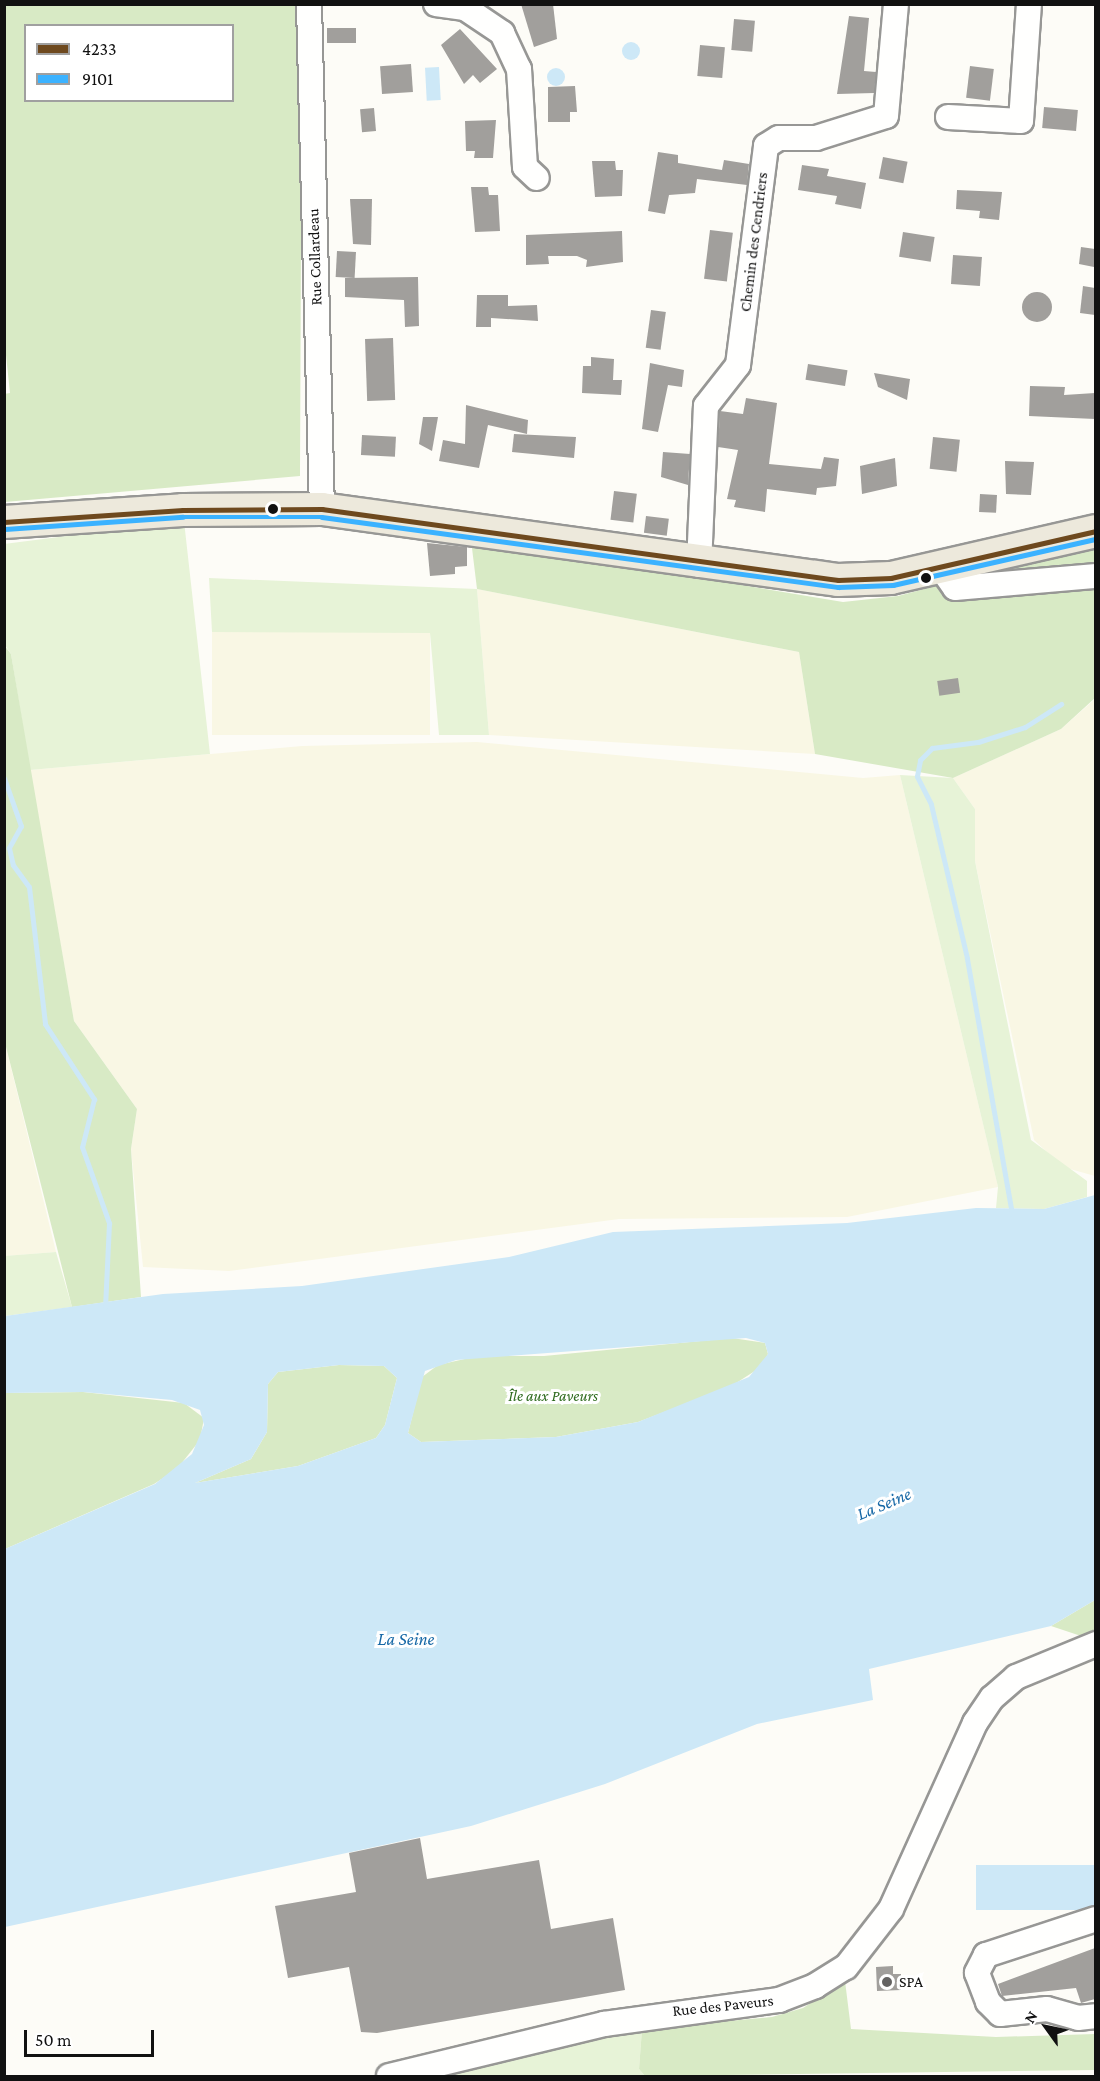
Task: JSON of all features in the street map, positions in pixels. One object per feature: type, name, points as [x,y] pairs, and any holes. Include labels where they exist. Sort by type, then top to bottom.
[{"type":"main road","points":[[4,522],[183,510],[322,508],[699,565],[838,580],[941,568],[1095,531]]},
{"type":"street","name":"Rue Collardeau","points":[[309,4],[322,508]]},
{"type":"street","points":[[436,4],[465,8],[502,33],[519,69],[525,167],[537,178]]},
{"type":"street","name":"Chemin des Cendriers","points":[[699,565],[706,406],[738,365],[766,146],[779,138],[816,138],[886,116],[896,4]]},
{"type":"street","points":[[948,117],[1021,121],[1029,4]]},
{"type":"street","points":[[941,568],[955,588],[1095,576]]},
{"type":"street","name":"Rue des Paveurs","points":[[389,2076],[671,2011],[779,2000],[838,1971],[891,1909],[975,1723],[992,1698],[1016,1677],[1095,1644]]},
{"type":"street","points":[[1095,1919],[986,1955],[977,1973],[988,2002],[1000,2014],[1047,2009],[1078,2018],[1095,2016]]},
{"type":"shaded area","points":[[477,589],[799,652],[815,754],[489,735]]},
{"type":"shaded area","points":[[212,632],[430,632],[430,735],[212,735]]},
{"type":"shaded area","points":[[1095,699],[1095,1176],[1063,1167],[1034,1140],[975,861],[975,809],[953,778],[1061,729]]},
{"type":"shaded area","points":[[477,742],[863,778],[900,775],[998,1187],[847,1217],[619,1219],[229,1271],[143,1267],[131,1149],[137,1109],[74,1021],[30,770],[302,746]]},
{"type":"shaded area","points":[[5,1043],[56,1252],[5,1256]]},
{"type":"green space","points":[[5,5],[302,5],[300,476],[5,502],[4,394],[10,393],[4,336]]},
{"type":"green space","points":[[184,521],[210,754],[30,770],[11,654],[5,645],[4,544]]},
{"type":"green space","points":[[471,540],[843,602],[898,596],[1095,544],[1095,698],[1061,729],[953,778],[815,754],[799,652],[477,589]]},
{"type":"green space","points":[[209,578],[477,589],[489,735],[439,735],[430,633],[212,632]]},
{"type":"green space","points":[[4,645],[11,654],[74,1021],[137,1109],[131,1149],[141,1297],[72,1307],[5,1043]]},
{"type":"green space","points":[[900,775],[953,778],[975,809],[975,861],[1031,1140],[1087,1181],[1087,1197],[1044,1209],[996,1208],[998,1187]]},
{"type":"green space","points":[[56,1252],[72,1307],[5,1316],[4,1256]]},
{"type":"green space","name":"Île aux Paveurs","points":[[732,1338],[765,1343],[768,1354],[761,1367],[730,1387],[638,1422],[556,1437],[421,1442],[408,1433],[422,1377],[438,1365],[478,1356],[544,1356]]},
{"type":"green space","points":[[339,1365],[384,1366],[397,1378],[385,1425],[376,1438],[298,1466],[195,1483],[251,1459],[267,1432],[268,1384],[278,1372]]},
{"type":"green space","points":[[83,1392],[184,1403],[204,1418],[200,1440],[177,1469],[154,1484],[5,1549],[5,1393]]},
{"type":"green space","points":[[1095,1600],[1095,1631],[1081,1636],[1051,1626]]},
{"type":"green space","points":[[845,1981],[851,2029],[996,2037],[1095,2034],[1095,2070],[645,2076],[639,2069],[642,2029],[772,2017],[803,2008]]},
{"type":"green space","points":[[642,2029],[639,2069],[645,2076],[435,2076]]},
{"type":"water","points":[[627,42],[635,42],[640,47],[638,58],[627,60],[622,55],[622,47]]},
{"type":"water","points":[[439,67],[441,100],[427,101],[425,68]]},
{"type":"water","points":[[556,68],[562,71],[565,77],[562,83],[556,86],[550,83],[547,77],[550,71]]},
{"type":"water","name":"La Seine","points":[[1095,1195],[1095,1600],[1051,1626],[869,1669],[873,1700],[757,1724],[605,1784],[471,1826],[5,1927],[5,1549],[155,1484],[192,1454],[204,1425],[200,1410],[172,1400],[83,1392],[5,1393],[5,1316],[163,1294],[302,1286],[509,1257],[613,1232],[847,1223],[976,1208],[1044,1209]],"holes":[[[746,1338],[765,1343],[768,1354],[749,1377],[638,1422],[556,1437],[421,1442],[408,1433],[425,1371],[456,1360]],[[339,1365],[384,1366],[397,1378],[385,1425],[376,1438],[298,1466],[195,1483],[251,1459],[267,1432],[268,1384],[278,1372]]]},
{"type":"water","points":[[976,1865],[1095,1865],[1095,1910],[976,1910]]},
{"type":"building","points":[[521,4],[553,4],[557,39],[534,47]]},
{"type":"building","points":[[849,16],[869,18],[864,71],[876,72],[874,93],[837,94]]},
{"type":"building","points":[[734,19],[755,21],[752,52],[731,50]]},
{"type":"building","points":[[327,28],[356,28],[356,43],[327,43]]},
{"type":"building","points":[[460,29],[497,69],[480,83],[473,75],[464,84],[441,45]]},
{"type":"building","points":[[700,45],[725,47],[722,78],[697,76]]},
{"type":"building","points":[[411,64],[413,92],[382,94],[380,66]]},
{"type":"building","points":[[970,66],[994,69],[990,101],[966,98]]},
{"type":"building","points":[[575,86],[577,112],[570,112],[570,122],[548,122],[548,87]]},
{"type":"building","points":[[1044,107],[1078,110],[1076,131],[1042,128]]},
{"type":"building","points":[[374,108],[376,131],[362,132],[360,109]]},
{"type":"building","points":[[496,120],[493,158],[474,158],[475,151],[466,151],[465,121]]},
{"type":"building","points":[[658,152],[678,155],[678,163],[722,170],[724,160],[749,164],[747,185],[697,179],[695,193],[669,195],[665,214],[648,211]]},
{"type":"building","points":[[883,157],[908,162],[903,183],[879,179]]},
{"type":"building","points":[[592,161],[615,161],[616,170],[623,170],[622,196],[595,197]]},
{"type":"building","points":[[802,165],[829,169],[827,176],[866,183],[861,209],[835,204],[837,196],[798,190]]},
{"type":"building","points":[[471,187],[488,187],[489,195],[498,195],[500,231],[475,232]]},
{"type":"building","points":[[957,190],[1002,192],[999,220],[979,218],[980,211],[956,209]]},
{"type":"building","points":[[350,199],[372,199],[371,245],[353,244]]},
{"type":"building","points":[[710,230],[733,233],[727,281],[704,279]]},
{"type":"building","points":[[622,231],[623,262],[586,267],[587,260],[577,256],[548,256],[549,264],[526,265],[526,235]]},
{"type":"building","points":[[903,232],[935,237],[931,262],[899,257]]},
{"type":"building","points":[[1081,247],[1095,249],[1094,267],[1079,264]]},
{"type":"building","points":[[337,251],[356,252],[355,278],[336,277]]},
{"type":"building","points":[[953,255],[982,257],[980,286],[951,284]]},
{"type":"building","points":[[418,277],[419,326],[405,327],[404,300],[345,297],[345,278]]},
{"type":"building","points":[[1083,286],[1095,288],[1095,315],[1080,313]]},
{"type":"building","points":[[1037,292],[1043,293],[1051,301],[1051,313],[1043,321],[1037,322],[1031,321],[1023,313],[1022,307],[1023,301],[1031,293]]},
{"type":"building","points":[[477,295],[508,295],[508,306],[537,305],[538,321],[491,318],[491,327],[476,327]]},
{"type":"building","points":[[651,310],[666,312],[661,350],[646,348]]},
{"type":"building","points":[[393,338],[395,400],[367,401],[365,339]]},
{"type":"building","points":[[591,357],[614,359],[613,380],[622,380],[621,395],[582,393],[583,366],[591,366]]},
{"type":"building","points":[[650,363],[684,370],[682,387],[668,385],[658,432],[642,429]]},
{"type":"building","points":[[808,364],[848,370],[845,386],[805,380]]},
{"type":"building","points":[[874,373],[910,379],[907,400],[878,387]]},
{"type":"building","points":[[1030,386],[1065,387],[1064,395],[1095,393],[1095,419],[1029,416]]},
{"type":"building","points":[[746,398],[777,403],[769,464],[821,469],[824,457],[839,459],[836,486],[817,488],[816,495],[767,489],[765,512],[734,507],[736,500],[727,499],[738,450],[718,447],[720,411],[743,414]]},
{"type":"building","points":[[466,405],[528,420],[527,434],[488,425],[479,468],[439,461],[443,440],[465,444]]},
{"type":"building","points":[[423,417],[438,417],[432,451],[419,444]]},
{"type":"building","points":[[514,434],[576,437],[574,458],[512,452]]},
{"type":"building","points":[[362,435],[396,437],[395,457],[361,455]]},
{"type":"building","points":[[933,437],[960,440],[957,472],[930,469]]},
{"type":"building","points":[[663,452],[690,454],[688,485],[661,477]]},
{"type":"building","points":[[895,458],[897,486],[862,494],[860,466]]},
{"type":"building","points":[[1005,461],[1034,462],[1031,495],[1006,494]]},
{"type":"building","points":[[614,491],[637,494],[633,523],[610,520]]},
{"type":"building","points":[[980,494],[997,495],[996,513],[979,512]]},
{"type":"building","points":[[646,516],[669,519],[667,536],[644,533]]},
{"type":"building","points":[[427,543],[467,547],[467,566],[455,567],[455,574],[430,576]]},
{"type":"building","points":[[958,678],[960,693],[939,696],[937,681]]},
{"type":"building","points":[[420,1838],[427,1879],[539,1860],[551,1929],[613,1918],[625,1990],[377,2033],[361,2032],[349,1967],[288,1978],[275,1906],[356,1892],[349,1853]]},
{"type":"building","points":[[1095,1948],[1095,1999],[1081,2003],[1076,1988],[1002,1996],[998,1984]]},
{"type":"building","name":"SPA","points":[[893,1966],[893,1974],[901,1974],[901,1990],[877,1991],[876,1967]]},
{"type":"waterway","points":[[1012,1214],[967,958],[931,804],[917,776],[920,760],[932,748],[978,742],[1025,727],[1061,704]]},
{"type":"waterway","points":[[4,778],[21,826],[9,848],[13,865],[29,887],[45,1024],[94,1099],[82,1147],[109,1223],[105,1307]]},
{"type":"transit line","name":"4233","points":[[4,522],[183,510],[322,509],[838,580],[891,578],[1096,531]]},
{"type":"transit line","name":"9101","points":[[5,529],[183,517],[322,517],[838,587],[893,585],[1096,539]]},
{"type":"place","name":"SPA","points":[[887,1982]]}]
